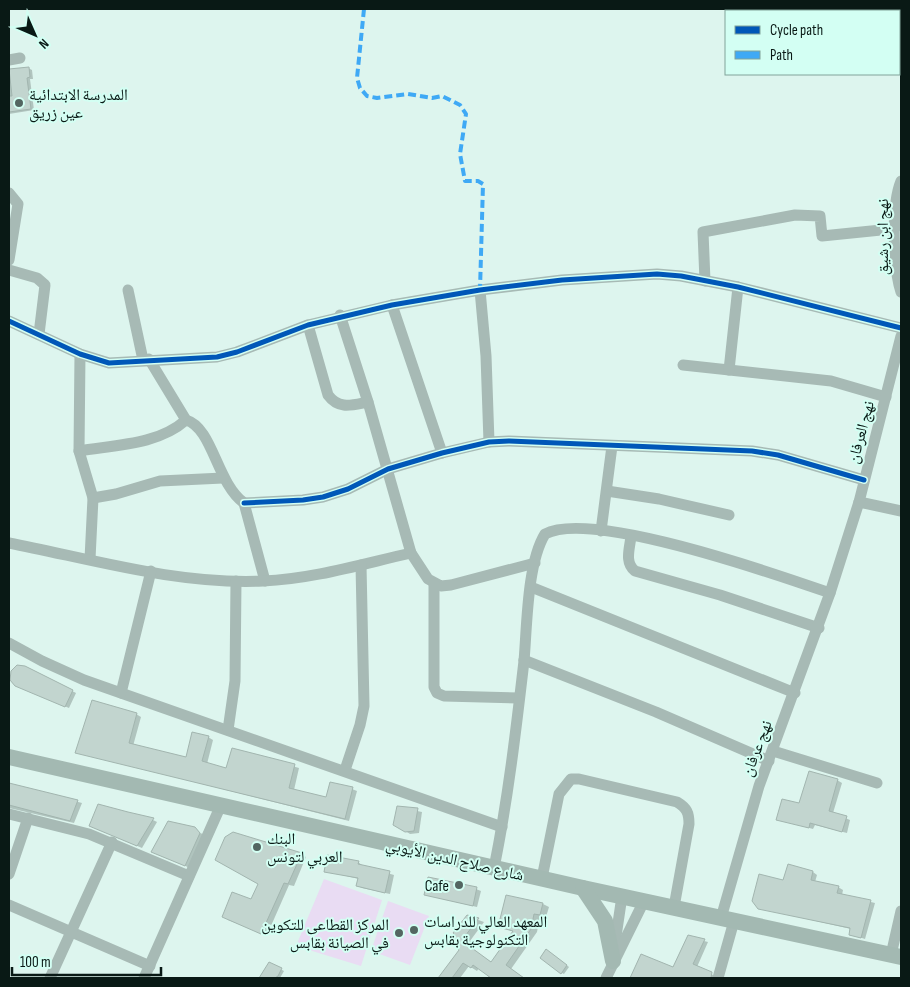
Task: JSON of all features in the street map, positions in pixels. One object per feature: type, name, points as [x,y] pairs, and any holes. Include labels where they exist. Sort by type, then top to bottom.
[{"type":"main road","name":"شارع صلاح الدين الأيوبي","points":[[9,757],[66,772],[221,805],[583,888],[896,956]]},
{"type":"main road","points":[[583,888],[605,921],[613,962]]},
{"type":"street","name":"نهج ابن رشيق","points":[[901,181],[896,197],[898,225],[897,267],[901,292]]},
{"type":"street","points":[[9,194],[18,204],[9,260]]},
{"type":"street","points":[[705,281],[702,232],[795,215],[820,216],[822,236],[881,230],[898,225]]},
{"type":"street","points":[[9,270],[38,278],[45,285],[39,334]]},
{"type":"street","points":[[9,321],[80,354],[108,363],[217,357],[237,352],[308,325],[392,305],[480,290],[628,274],[682,276],[738,287],[901,328]]},
{"type":"street","points":[[729,370],[738,287]]},
{"type":"street","points":[[128,290],[146,360],[186,420],[192,422],[202,431],[223,478],[235,496],[244,503],[264,581]]},
{"type":"street","points":[[480,290],[486,356],[489,442]]},
{"type":"street","points":[[392,305],[442,453]]},
{"type":"street","points":[[340,316],[368,402],[412,554],[428,579],[434,584],[441,586],[451,585],[535,563]]},
{"type":"street","points":[[308,325],[328,395],[332,401],[348,406],[368,402]]},
{"type":"street","name":"نهج العرفان","points":[[830,593],[859,502],[901,336]]},
{"type":"street","points":[[80,354],[79,451],[93,498],[90,559]]},
{"type":"street","points":[[683,365],[831,382],[886,397]]},
{"type":"street","points":[[79,451],[154,438],[174,429],[186,420]]},
{"type":"street","points":[[244,503],[294,501],[323,497],[348,489],[388,469],[442,453],[489,442],[752,451],[778,455],[864,480]]},
{"type":"street","points":[[601,531],[612,446]]},
{"type":"street","points":[[93,498],[116,494],[160,481],[223,478]]},
{"type":"street","points":[[607,491],[659,499],[729,515]]},
{"type":"street","points":[[859,502],[901,511]]},
{"type":"street","points":[[494,868],[502,827],[520,698],[531,587],[541,540],[545,534],[551,531],[601,531],[631,536],[741,563],[830,593]]},
{"type":"street","points":[[631,536],[628,559],[629,564],[635,571],[720,595],[819,628]]},
{"type":"street","points":[[9,543],[151,571],[236,581],[264,581],[314,576],[412,554]]},
{"type":"street","points":[[345,770],[357,738],[364,706],[361,565]]},
{"type":"street","points":[[121,692],[151,571]]},
{"type":"street","points":[[228,730],[235,681],[236,581]]},
{"type":"street","points":[[434,584],[434,687],[437,693],[444,696],[520,698]]},
{"type":"street","points":[[531,587],[795,693]]},
{"type":"street","name":"نهج عرفان","points":[[718,978],[746,826],[819,628],[830,593]]},
{"type":"street","points":[[9,643],[42,661],[121,692],[502,827]]},
{"type":"street","points":[[524,660],[771,756],[877,783]]},
{"type":"street","points":[[542,878],[559,794],[571,779],[579,779],[677,802],[685,807],[689,815],[689,824],[674,907]]},
{"type":"street","points":[[144,978],[221,805]]},
{"type":"street","points":[[9,814],[82,832],[112,842],[189,876]]},
{"type":"street","points":[[9,874],[28,818]]},
{"type":"street","points":[[50,978],[112,842]]},
{"type":"street","points":[[613,962],[622,896]]},
{"type":"street","points":[[606,978],[644,900]]},
{"type":"street","points":[[9,904],[72,930],[150,966]]},
{"type":"street","points":[[896,956],[901,911]]},
{"type":"shaded area","points":[[324,879],[382,900],[361,966],[296,946]]},
{"type":"shaded area","name":"المركز القطاعى للتكوين في الصيانة بقابس","points":[[388,901],[429,916],[410,965],[371,951]]},
{"type":"building","points":[[29,67],[30,77],[27,78],[31,109],[9,112],[9,96],[12,96],[9,69]]},
{"type":"building","points":[[17,665],[25,666],[73,690],[65,707],[15,686],[10,680],[11,671]]},
{"type":"building","points":[[92,700],[137,713],[129,743],[186,757],[192,732],[209,736],[202,761],[226,768],[232,748],[295,764],[289,788],[326,797],[330,782],[353,787],[345,819],[75,753]]},
{"type":"building","points":[[809,771],[838,779],[829,811],[847,816],[842,832],[810,823],[809,828],[776,820],[782,799],[799,803]]},
{"type":"building","points":[[9,783],[78,800],[70,821],[9,805]]},
{"type":"building","points":[[98,804],[154,818],[137,846],[89,826]]},
{"type":"building","points":[[397,806],[418,808],[414,831],[405,832],[393,825]]},
{"type":"building","points":[[168,821],[195,827],[200,833],[185,866],[151,852]]},
{"type":"building","points":[[233,832],[302,853],[288,884],[284,883],[261,934],[222,917],[232,892],[251,899],[258,884],[215,860],[225,837]]},
{"type":"building","points":[[327,855],[359,861],[358,864],[390,871],[385,893],[356,886],[358,878],[324,872]]},
{"type":"building","points":[[788,864],[813,871],[811,880],[839,886],[837,893],[871,900],[861,938],[849,935],[850,928],[758,909],[752,901],[759,874],[783,880]]},
{"type":"building","points":[[428,877],[477,887],[473,906],[424,895]]},
{"type":"building","points":[[506,895],[543,903],[540,915],[534,914],[531,929],[506,965],[524,978],[491,978],[473,965],[471,968],[463,963],[452,978],[438,978],[459,950],[450,943],[456,936],[453,933],[467,915],[479,918],[465,936],[468,939],[465,943],[491,962],[513,931],[498,927]]},
{"type":"building","points":[[688,935],[705,939],[693,964],[712,972],[711,978],[630,978],[641,954],[673,967]]},
{"type":"building","points":[[546,949],[567,965],[561,974],[540,958]]},
{"type":"building","points":[[269,962],[282,968],[278,976],[275,978],[259,978]]},
{"type":"marked path","points":[[364,9],[357,78],[360,88],[367,96],[377,98],[408,94],[432,98],[442,96],[460,105],[466,114],[460,154],[465,181],[478,181],[483,184],[480,290]]},
{"type":"cycle path","points":[[9,321],[80,354],[109,363],[217,357],[237,352],[308,325],[392,305],[480,290],[562,280],[657,274],[681,276],[738,287],[901,328]]},
{"type":"cycle path","points":[[244,503],[323,497],[348,489],[388,469],[442,453],[489,442],[509,441],[752,451],[778,455],[864,480]]},
{"type":"place","name":"المدرسة الابتدائية عين زريق","points":[[19,103]]},
{"type":"place","name":"البنك العربي لتونس","points":[[257,847]]},
{"type":"place","name":"Cafe","points":[[459,885]]},
{"type":"place","name":"المعهد العالي للدراسات التكنولوجية بقابس","points":[[414,930]]},
{"type":"place","name":"المركز القطاعى للتكوين في الصيانة بقابس","points":[[399,933]]}]
